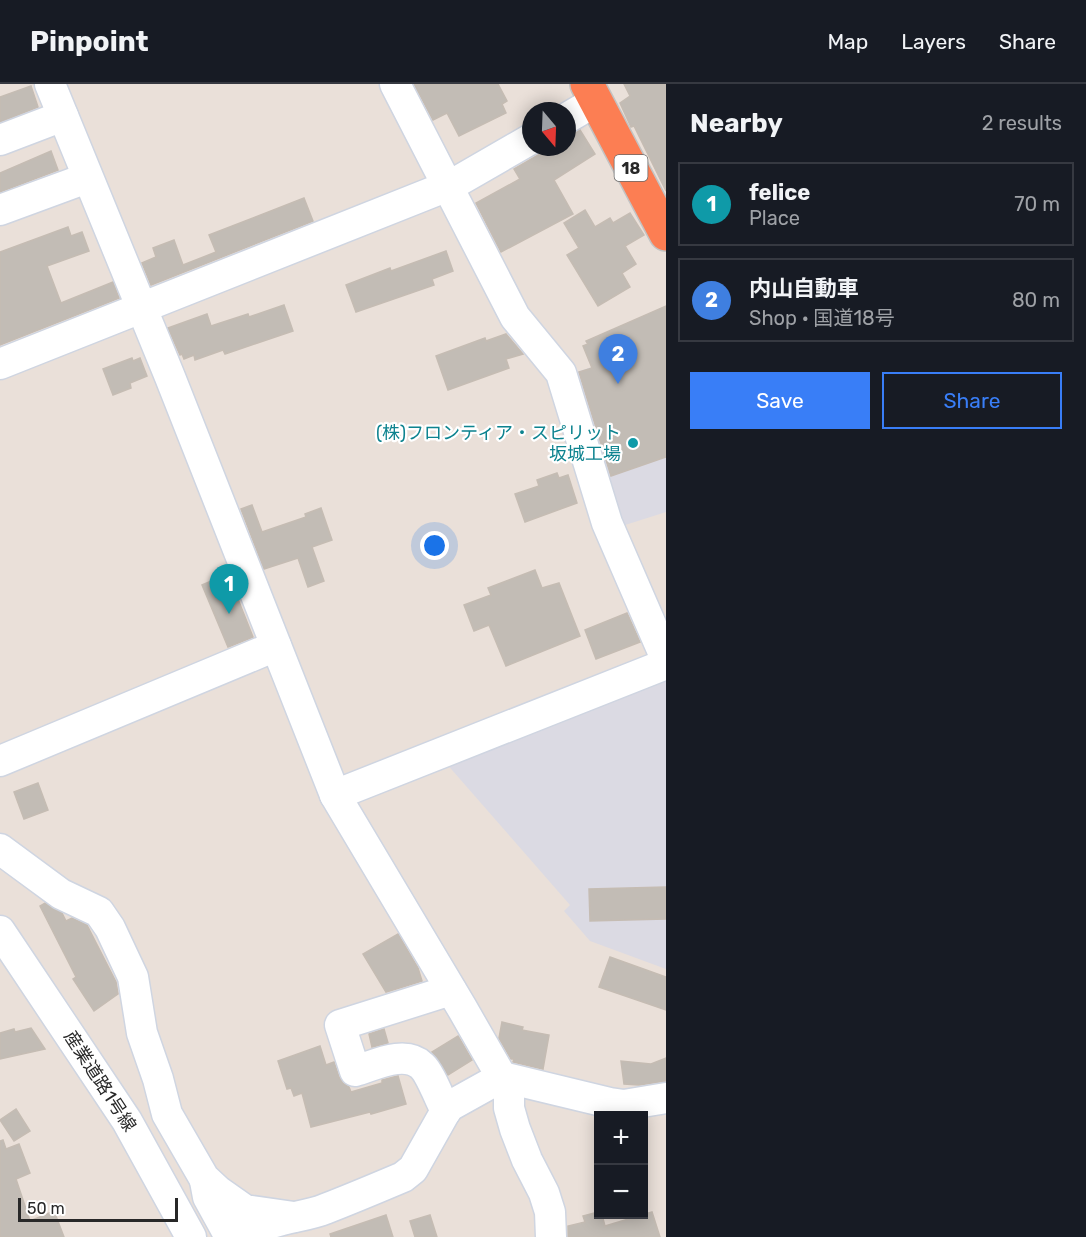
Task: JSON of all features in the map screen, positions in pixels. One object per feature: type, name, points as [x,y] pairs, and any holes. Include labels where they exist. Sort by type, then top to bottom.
[{"type":"highway","name":"18","points":[[592,93],[666,234]]},
{"type":"street","points":[[50,84],[335,795],[502,1077],[508,1090],[509,1108],[517,1136],[544,1193],[550,1212],[551,1237]]},
{"type":"street","points":[[395,84],[515,316],[561,373],[607,524],[666,659]]},
{"type":"street","points":[[576,109],[592,93]]},
{"type":"street","points":[[0,140],[63,116]]},
{"type":"street","points":[[0,364],[446,186],[522,144]]},
{"type":"street","points":[[0,210],[87,178]]},
{"type":"street","points":[[0,761],[276,646]]},
{"type":"street","points":[[335,795],[666,664]]},
{"type":"street","points":[[0,849],[61,894],[99,912],[110,928],[133,977],[142,1033],[167,1114],[204,1178],[245,1210],[294,1217]]},
{"type":"street","name":"産業道路1号線","points":[[0,931],[127,1121],[191,1237]]},
{"type":"street","points":[[446,1111],[423,1067],[410,1059],[401,1058],[355,1071],[340,1025],[451,990]]},
{"type":"street","points":[[247,1237],[253,1231],[323,1210],[403,1177],[413,1169],[448,1107],[502,1077],[624,1105],[666,1098]]},
{"type":"street","points":[[204,1178],[208,1197],[230,1237]]},
{"type":"shaded area","points":[[666,342],[666,512],[619,527],[568,375]]},
{"type":"shaded area","points":[[666,676],[666,969],[590,941],[564,911],[570,905],[445,762]]},
{"type":"building","points":[[414,84],[498,84],[507,101],[502,104],[506,113],[459,136],[447,113],[433,120]]},
{"type":"building","points":[[624,84],[666,84],[666,191],[620,103],[630,96]]},
{"type":"building","points":[[31,86],[38,107],[0,122],[0,97]]},
{"type":"building","points":[[580,130],[595,154],[554,180],[573,214],[501,252],[476,203],[520,179],[514,169],[536,156],[576,156],[576,132]]},
{"type":"building","points":[[51,151],[58,170],[0,192],[0,173]]},
{"type":"building","points":[[304,198],[313,221],[151,285],[142,263],[156,257],[153,248],[174,240],[183,265],[216,252],[209,235]]},
{"type":"building","points":[[585,210],[595,227],[610,218],[613,223],[630,213],[644,235],[625,246],[636,264],[622,273],[630,287],[598,306],[567,255],[579,248],[564,223]]},
{"type":"building","points":[[68,227],[71,236],[82,232],[89,251],[47,266],[61,303],[113,282],[119,298],[0,345],[0,252]]},
{"type":"building","points":[[446,251],[453,271],[432,279],[434,285],[356,312],[346,285],[390,268],[391,271]]},
{"type":"building","points":[[284,305],[293,331],[225,354],[223,350],[195,360],[194,355],[184,359],[182,354],[180,355],[168,328],[207,314],[211,326],[248,314],[249,317]]},
{"type":"building","points":[[666,306],[666,457],[611,476],[579,372],[592,368],[583,346],[588,344],[586,341]]},
{"type":"building","points":[[506,334],[523,354],[506,359],[509,368],[448,390],[436,356],[485,338],[486,341]]},
{"type":"building","points":[[132,358],[133,361],[140,358],[147,376],[130,383],[131,388],[113,395],[103,369]]},
{"type":"building","points":[[557,473],[559,478],[568,475],[577,503],[525,522],[515,494],[539,486],[537,480]]},
{"type":"building","points":[[252,505],[262,532],[306,517],[305,514],[321,508],[332,540],[312,547],[324,581],[308,587],[298,558],[264,569],[241,509]]},
{"type":"building","points":[[535,570],[542,588],[559,583],[580,636],[506,666],[489,625],[474,631],[464,605],[491,595],[488,588]]},
{"type":"building","points":[[228,574],[253,637],[228,647],[202,585]]},
{"type":"building","points":[[627,613],[640,642],[596,659],[585,630]]},
{"type":"building","points":[[38,783],[48,810],[24,819],[14,792]]},
{"type":"building","points":[[666,887],[666,919],[590,921],[589,889]]},
{"type":"building","points":[[45,903],[62,913],[66,921],[72,918],[87,925],[116,982],[118,994],[94,1011],[73,979],[76,977],[40,906]]},
{"type":"building","points":[[398,934],[418,968],[422,981],[386,992],[363,954]]},
{"type":"building","points":[[610,957],[666,977],[666,1010],[599,987]]},
{"type":"building","points":[[502,1022],[523,1027],[522,1030],[549,1035],[543,1069],[513,1062],[514,1059],[511,1059],[499,1038]]},
{"type":"building","points":[[31,1028],[45,1049],[0,1059],[0,1033]]},
{"type":"building","points":[[384,1029],[388,1043],[372,1047],[369,1034]]},
{"type":"building","points":[[458,1036],[472,1060],[448,1075],[432,1052]]},
{"type":"building","points":[[320,1046],[326,1065],[334,1062],[339,1077],[351,1092],[398,1076],[406,1104],[311,1127],[302,1093],[294,1096],[291,1088],[287,1089],[278,1061]]},
{"type":"building","points":[[666,1058],[666,1081],[639,1085],[624,1084],[621,1061],[651,1064]]},
{"type":"building","points":[[16,1109],[30,1131],[14,1141],[0,1120]]},
{"type":"building","points":[[3,1140],[6,1149],[19,1144],[30,1173],[16,1179],[30,1221],[54,1211],[64,1237],[0,1237],[0,1141]]},
{"type":"building","points":[[652,1212],[660,1237],[568,1237],[568,1226],[585,1222],[583,1216],[594,1213],[594,1219],[603,1219],[605,1226],[628,1219],[648,1219],[648,1213]]},
{"type":"building","points":[[386,1215],[393,1237],[331,1237],[330,1234]]},
{"type":"building","points":[[430,1215],[437,1237],[415,1237],[410,1221]]},
{"type":"place","name":"内山自動車","points":[[618,384]]},
{"type":"place","name":"(株)フロンティア・スピリット 坂城工場","points":[[633,443]]},
{"type":"place","name":"felice","points":[[229,614]]}]
